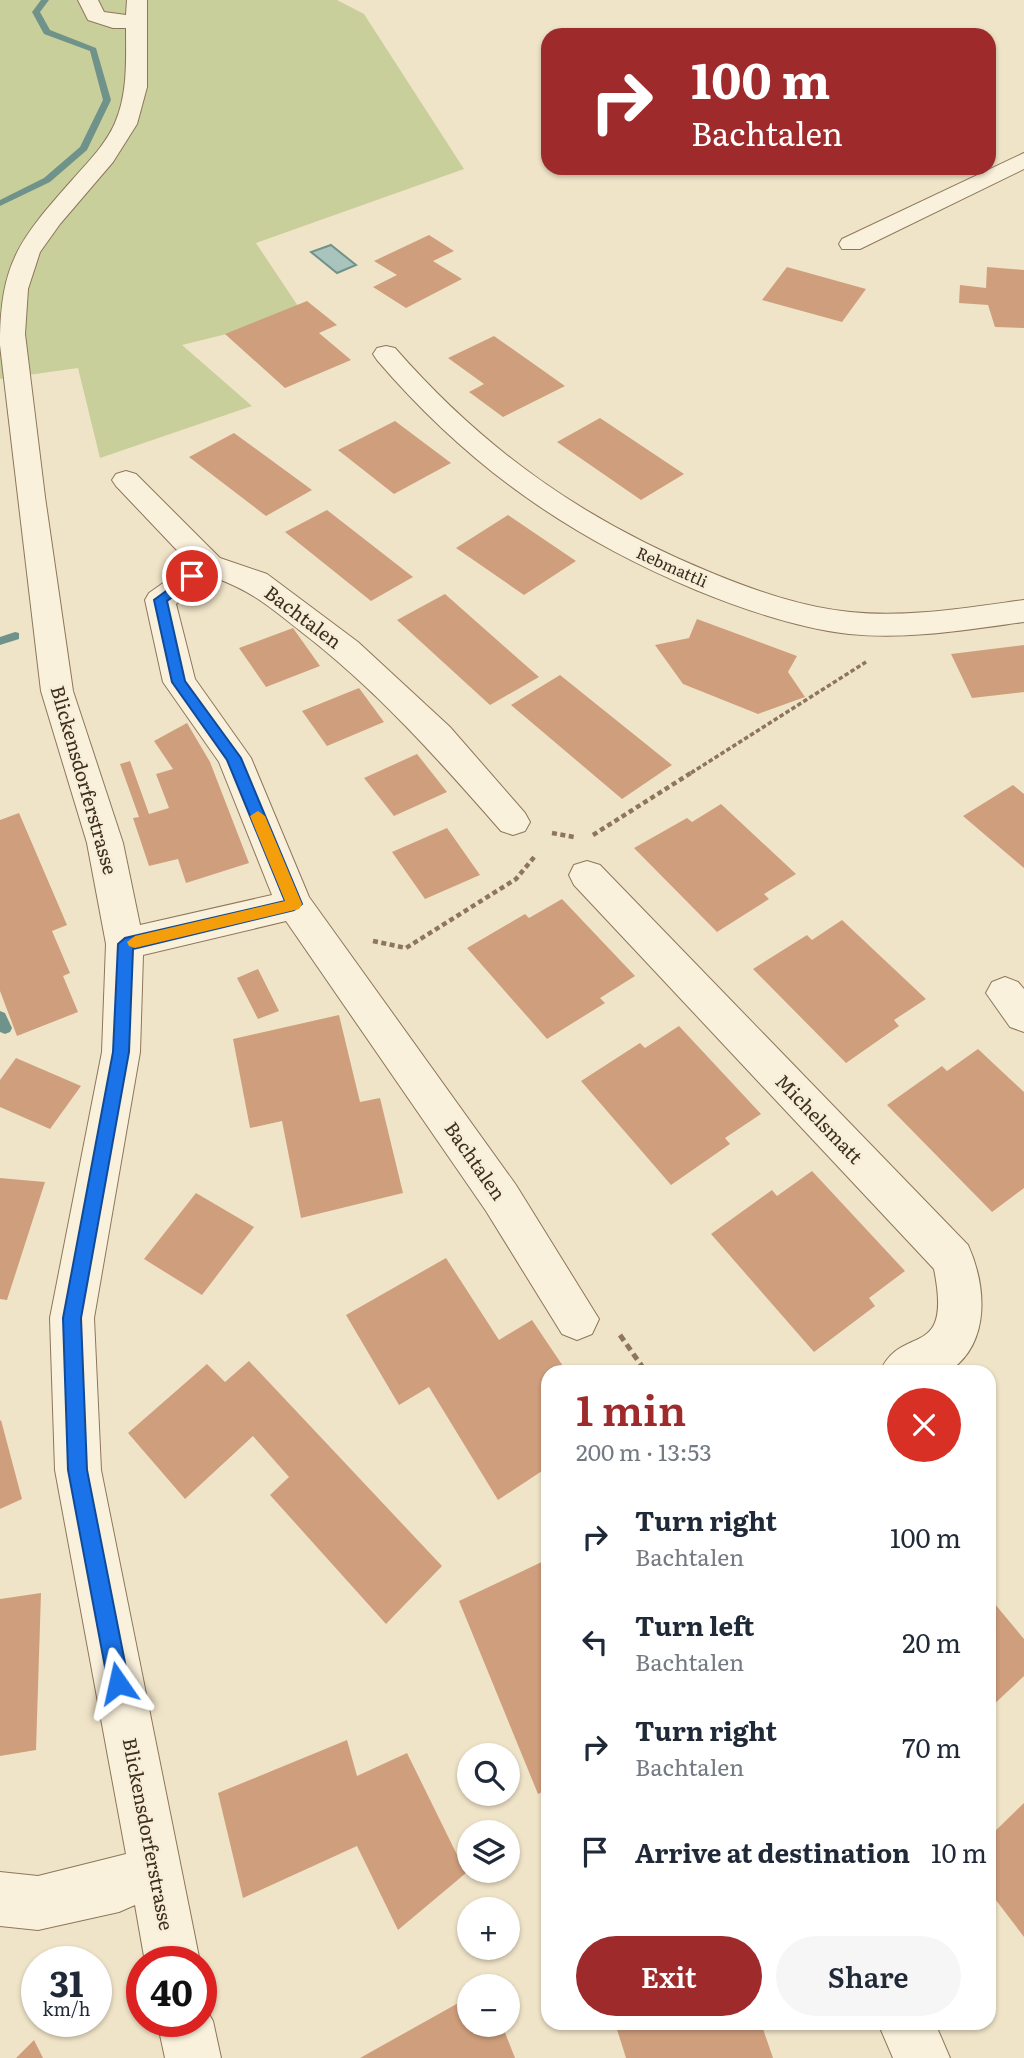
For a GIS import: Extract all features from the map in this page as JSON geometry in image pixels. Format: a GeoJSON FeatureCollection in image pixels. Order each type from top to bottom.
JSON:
{"type":"FeatureCollection","features":[{"type":"Feature","properties":{"kind":"street"},"geometry":{"type":"LineString","coordinates":[[88,0],[95,16],[113,22],[137,10]]}},
{"type":"Feature","properties":{"kind":"street","name":"Blickensdorferstrasse"},"geometry":{"type":"LineString","coordinates":[[137,10],[136,87],[126,124],[105,157],[51,219],[28,252],[15,289],[12,334],[30,497],[57,691],[105,843],[125,944],[121,1052],[75,1304],[73,1331],[78,1470],[170,1946]]}},
{"type":"Feature","properties":{"kind":"street"},"geometry":{"type":"LineString","coordinates":[[996,174],[1024,160]]}},
{"type":"Feature","properties":{"kind":"street"},"geometry":{"type":"LineString","coordinates":[[851,244],[993,175]]}},
{"type":"Feature","properties":{"kind":"street","name":"Rebmattli"},"geometry":{"type":"LineString","coordinates":[[386,354],[420,397],[480,453],[561,512],[662,565],[766,605],[863,625],[939,622],[1024,611]]}},
{"type":"Feature","properties":{"kind":"street"},"geometry":{"type":"LineString","coordinates":[[126,480],[209,565]]}},
{"type":"Feature","properties":{"kind":"street","name":"Bachtalen"},"geometry":{"type":"LineString","coordinates":[[521,831],[439,736],[347,650],[256,581],[209,565],[160,600],[179,682],[234,758],[294,904],[501,1198],[576,1319]]}},
{"type":"Feature","properties":{"kind":"street","name":"Michelsmatt"},"geometry":{"type":"LineString","coordinates":[[587,875],[953,1259],[962,1298],[959,1324],[944,1348],[914,1365]]}},
{"type":"Feature","properties":{"kind":"street"},"geometry":{"type":"LineString","coordinates":[[125,944],[294,904]]}},
{"type":"Feature","properties":{"kind":"street"},"geometry":{"type":"LineString","coordinates":[[0,1899],[38,1903],[118,1885],[154,1869]]}},
{"type":"Feature","properties":{"kind":"street"},"geometry":{"type":"LineString","coordinates":[[909,2030],[922,2058]]}},
{"type":"Feature","properties":{"kind":"street"},"geometry":{"type":"LineString","coordinates":[[188,2037],[193,2058]]}},
{"type":"Feature","properties":{"kind":"path"},"geometry":{"type":"LineString","coordinates":[[521,831],[585,839],[620,820],[869,660]]}},
{"type":"Feature","properties":{"kind":"path"},"geometry":{"type":"LineString","coordinates":[[371,940],[406,948],[516,879],[541,849],[521,831]]}},
{"type":"Feature","properties":{"kind":"green space"},"geometry":{"type":"Polygon","coordinates":[[[0,0],[337,0],[364,14],[464,169],[256,243],[304,315],[182,345],[252,406],[100,458],[78,368],[0,379],[0,0]]]}},
{"type":"Feature","properties":{"kind":"water"},"geometry":{"type":"Polygon","coordinates":[[[331,245],[356,265],[337,273],[311,252],[331,245]]]}},
{"type":"Feature","properties":{"kind":"building"},"geometry":{"type":"Polygon","coordinates":[[[429,235],[454,251],[433,261],[462,279],[406,308],[373,287],[397,275],[374,261],[429,235]]]}},
{"type":"Feature","properties":{"kind":"building"},"geometry":{"type":"Polygon","coordinates":[[[787,267],[866,289],[842,322],[762,300],[787,267]]]}},
{"type":"Feature","properties":{"kind":"building"},"geometry":{"type":"Polygon","coordinates":[[[987,267],[1024,270],[1024,328],[995,327],[988,305],[959,303],[960,285],[986,288],[987,267]]]}},
{"type":"Feature","properties":{"kind":"building"},"geometry":{"type":"Polygon","coordinates":[[[307,301],[337,325],[319,333],[351,360],[285,388],[225,334],[307,301]]]}},
{"type":"Feature","properties":{"kind":"building"},"geometry":{"type":"Polygon","coordinates":[[[494,336],[565,386],[503,417],[469,392],[484,384],[448,358],[494,336]]]}},
{"type":"Feature","properties":{"kind":"building"},"geometry":{"type":"Polygon","coordinates":[[[600,418],[684,474],[641,500],[557,442],[600,418]]]}},
{"type":"Feature","properties":{"kind":"building"},"geometry":{"type":"Polygon","coordinates":[[[395,421],[451,463],[394,494],[338,450],[395,421]]]}},
{"type":"Feature","properties":{"kind":"building"},"geometry":{"type":"Polygon","coordinates":[[[234,433],[312,490],[266,516],[189,457],[234,433]]]}},
{"type":"Feature","properties":{"kind":"building"},"geometry":{"type":"Polygon","coordinates":[[[327,510],[413,577],[371,601],[285,532],[327,510]]]}},
{"type":"Feature","properties":{"kind":"building"},"geometry":{"type":"Polygon","coordinates":[[[508,515],[576,561],[524,595],[456,548],[508,515]]]}},
{"type":"Feature","properties":{"kind":"building"},"geometry":{"type":"Polygon","coordinates":[[[445,594],[539,677],[490,705],[397,620],[445,594]]]}},
{"type":"Feature","properties":{"kind":"building"},"geometry":{"type":"Polygon","coordinates":[[[697,619],[797,656],[788,672],[805,697],[758,714],[683,684],[655,645],[689,638],[697,619]]]}},
{"type":"Feature","properties":{"kind":"building"},"geometry":{"type":"Polygon","coordinates":[[[293,628],[320,666],[266,687],[239,648],[293,628]]]}},
{"type":"Feature","properties":{"kind":"building"},"geometry":{"type":"Polygon","coordinates":[[[1024,645],[1024,692],[972,698],[951,654],[1024,645]]]}},
{"type":"Feature","properties":{"kind":"building"},"geometry":{"type":"Polygon","coordinates":[[[560,675],[672,765],[622,799],[511,705],[560,675]]]}},
{"type":"Feature","properties":{"kind":"building"},"geometry":{"type":"Polygon","coordinates":[[[359,688],[384,722],[327,746],[302,711],[359,688]]]}},
{"type":"Feature","properties":{"kind":"building"},"geometry":{"type":"Polygon","coordinates":[[[187,723],[210,762],[249,863],[186,883],[178,859],[149,866],[133,818],[139,817],[120,764],[130,761],[149,814],[169,808],[156,774],[173,769],[154,741],[187,723]]]}},
{"type":"Feature","properties":{"kind":"building"},"geometry":{"type":"Polygon","coordinates":[[[417,754],[447,792],[394,816],[364,778],[417,754]]]}},
{"type":"Feature","properties":{"kind":"building"},"geometry":{"type":"Polygon","coordinates":[[[1013,785],[1024,794],[1024,868],[963,816],[1013,785]]]}},
{"type":"Feature","properties":{"kind":"building"},"geometry":{"type":"Polygon","coordinates":[[[721,804],[796,874],[764,894],[769,899],[717,932],[634,848],[687,818],[692,822],[721,804]]]}},
{"type":"Feature","properties":{"kind":"building"},"geometry":{"type":"Polygon","coordinates":[[[19,813],[67,925],[52,931],[70,973],[63,976],[78,1012],[17,1036],[0,991],[0,820],[19,813]]]}},
{"type":"Feature","properties":{"kind":"building"},"geometry":{"type":"Polygon","coordinates":[[[447,828],[480,875],[425,899],[392,852],[447,828]]]}},
{"type":"Feature","properties":{"kind":"building"},"geometry":{"type":"Polygon","coordinates":[[[562,899],[635,976],[600,998],[605,1003],[547,1039],[467,948],[525,914],[529,918],[562,899]]]}},
{"type":"Feature","properties":{"kind":"building"},"geometry":{"type":"Polygon","coordinates":[[[842,920],[926,999],[894,1020],[899,1026],[846,1063],[753,969],[807,935],[812,940],[842,920]]]}},
{"type":"Feature","properties":{"kind":"building"},"geometry":{"type":"Polygon","coordinates":[[[258,969],[279,1011],[258,1019],[237,978],[258,969]]]}},
{"type":"Feature","properties":{"kind":"building"},"geometry":{"type":"Polygon","coordinates":[[[339,1015],[360,1102],[380,1098],[403,1193],[301,1218],[282,1121],[250,1128],[233,1039],[339,1015]]]}},
{"type":"Feature","properties":{"kind":"building"},"geometry":{"type":"Polygon","coordinates":[[[679,1026],[761,1114],[725,1138],[730,1144],[671,1185],[581,1081],[640,1043],[645,1048],[679,1026]]]}},
{"type":"Feature","properties":{"kind":"building"},"geometry":{"type":"Polygon","coordinates":[[[978,1049],[1024,1092],[1024,1188],[992,1212],[887,1105],[942,1066],[947,1071],[978,1049]]]}},
{"type":"Feature","properties":{"kind":"building"},"geometry":{"type":"Polygon","coordinates":[[[16,1058],[81,1086],[50,1129],[0,1107],[0,1080],[16,1058]]]}},
{"type":"Feature","properties":{"kind":"building"},"geometry":{"type":"Polygon","coordinates":[[[812,1171],[905,1271],[869,1298],[875,1306],[814,1352],[711,1234],[772,1190],[777,1196],[812,1171]]]}},
{"type":"Feature","properties":{"kind":"building"},"geometry":{"type":"Polygon","coordinates":[[[0,1178],[45,1182],[7,1300],[0,1299],[0,1178]]]}},
{"type":"Feature","properties":{"kind":"building"},"geometry":{"type":"Polygon","coordinates":[[[196,1193],[254,1227],[202,1295],[144,1259],[196,1193]]]}},
{"type":"Feature","properties":{"kind":"building"},"geometry":{"type":"Polygon","coordinates":[[[446,1258],[499,1340],[532,1320],[562,1365],[541,1365],[541,1472],[498,1500],[429,1387],[399,1405],[346,1315],[446,1258]]]}},
{"type":"Feature","properties":{"kind":"building"},"geometry":{"type":"Polygon","coordinates":[[[249,1361],[442,1566],[386,1624],[270,1495],[289,1477],[253,1436],[185,1499],[128,1433],[207,1364],[225,1382],[249,1361]]]}},
{"type":"Feature","properties":{"kind":"building"},"geometry":{"type":"Polygon","coordinates":[[[0,1421],[22,1499],[0,1509],[0,1421]]]}},
{"type":"Feature","properties":{"kind":"building"},"geometry":{"type":"Polygon","coordinates":[[[541,1562],[541,1792],[538,1794],[520,1750],[520,1743],[517,1743],[459,1601],[541,1562]]]}},
{"type":"Feature","properties":{"kind":"building"},"geometry":{"type":"Polygon","coordinates":[[[41,1593],[36,1750],[0,1756],[0,1599],[41,1593]]]}},
{"type":"Feature","properties":{"kind":"building"},"geometry":{"type":"Polygon","coordinates":[[[996,1605],[1024,1639],[1024,1676],[996,1702],[996,1605]]]}},
{"type":"Feature","properties":{"kind":"building"},"geometry":{"type":"Polygon","coordinates":[[[347,1740],[357,1776],[407,1753],[457,1855],[457,1881],[398,1930],[357,1846],[243,1898],[218,1793],[347,1740]]]}},
{"type":"Feature","properties":{"kind":"building"},"geometry":{"type":"Polygon","coordinates":[[[1024,1803],[1024,1937],[996,1900],[996,1830],[1024,1803]]]}},
{"type":"Feature","properties":{"kind":"building"},"geometry":{"type":"Polygon","coordinates":[[[457,2004],[457,2037],[507,2037],[515,2058],[360,2058],[457,2004]]]}},
{"type":"Feature","properties":{"kind":"building"},"geometry":{"type":"Polygon","coordinates":[[[617,2030],[763,2030],[773,2058],[626,2058],[617,2030]]]}},
{"type":"Feature","properties":{"kind":"building"},"geometry":{"type":"Polygon","coordinates":[[[34,2040],[43,2058],[16,2058],[34,2040]]]}},
{"type":"Feature","properties":{"kind":"waterway"},"geometry":{"type":"LineString","coordinates":[[0,203],[47,180],[84,148],[107,100],[93,50],[47,32],[36,12],[45,0]]}},
{"type":"Feature","properties":{"kind":"waterway"},"geometry":{"type":"LineString","coordinates":[[0,641],[15,636]]}},
{"type":"Feature","properties":{"kind":"waterway"},"geometry":{"type":"LineString","coordinates":[[0,1017],[5,1028]]}},
{"type":"Feature","properties":{"kind":"slow traffic"},"geometry":{"type":"LineString","coordinates":[[135,942],[294,904],[258,816]]}},
{"type":"Feature","properties":{"kind":"route"},"geometry":{"type":"LineString","coordinates":[[118,1683],[78,1470],[72,1318],[121,1052],[125,944],[294,904],[234,758],[179,682],[160,600],[192,576]]}}]}
